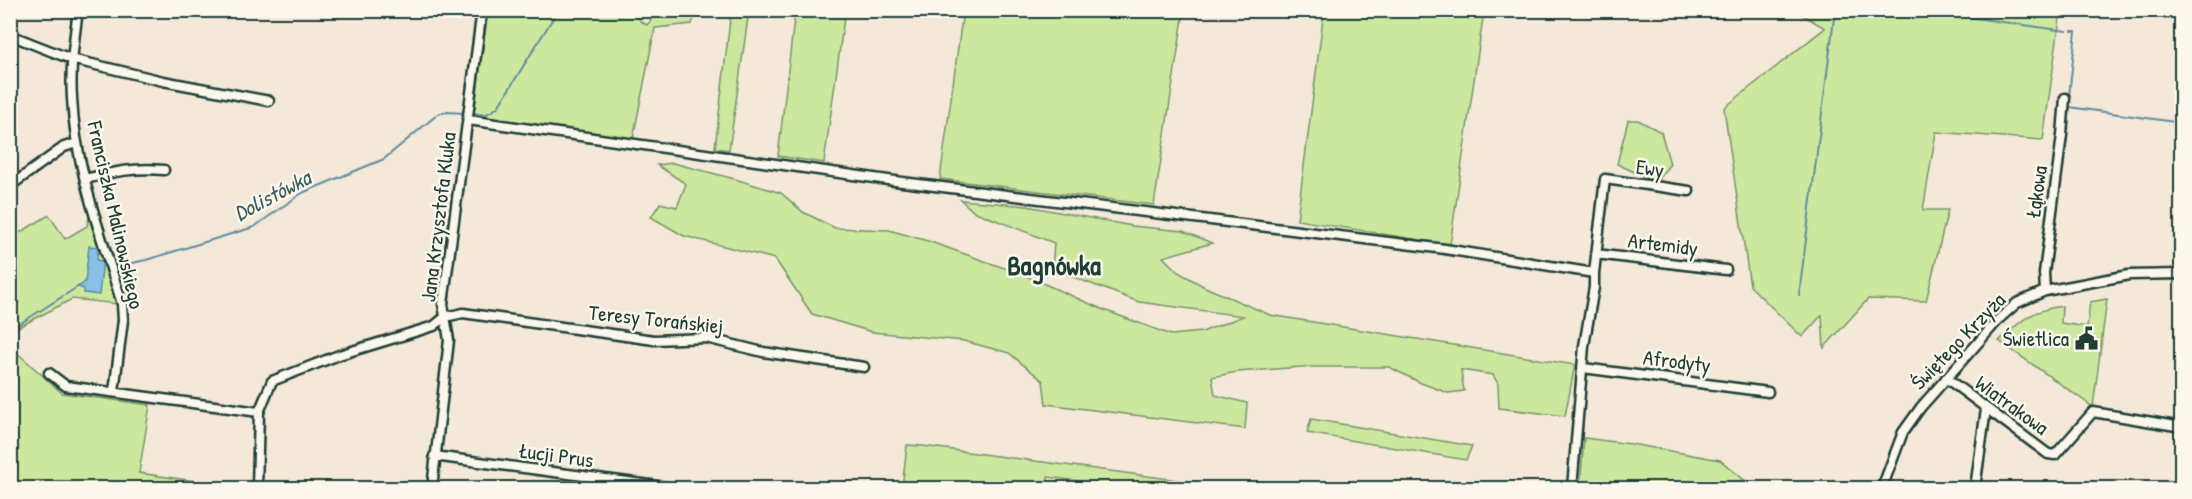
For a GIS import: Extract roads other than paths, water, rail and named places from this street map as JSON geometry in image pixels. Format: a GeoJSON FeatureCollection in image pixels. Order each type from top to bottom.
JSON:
{"type":"FeatureCollection","features":[{"type":"Feature","properties":{"kind":"street","name":"Franciszka Malinowskiego"},"geometry":{"type":"LineString","coordinates":[[78,10],[71,59],[76,143],[122,304],[123,320],[114,392]]}},
{"type":"Feature","properties":{"kind":"street","name":"Jana Krzysztofa Kluka"},"geometry":{"type":"LineString","coordinates":[[257,489],[259,412],[269,384],[276,378],[339,355],[434,326],[445,317],[443,304],[482,10]]}},
{"type":"Feature","properties":{"kind":"street"},"geometry":{"type":"LineString","coordinates":[[10,35],[71,59],[162,81],[268,101]]}},
{"type":"Feature","properties":{"kind":"street","name":"Łąkowa"},"geometry":{"type":"LineString","coordinates":[[2045,291],[2044,273],[2065,98]]}},
{"type":"Feature","properties":{"kind":"street"},"geometry":{"type":"LineString","coordinates":[[468,120],[902,182],[1436,248],[1594,273]]}},
{"type":"Feature","properties":{"kind":"street"},"geometry":{"type":"LineString","coordinates":[[10,186],[64,147],[76,143]]}},
{"type":"Feature","properties":{"kind":"street"},"geometry":{"type":"LineString","coordinates":[[85,179],[122,170],[141,168],[164,170]]}},
{"type":"Feature","properties":{"kind":"street","name":"Ewy"},"geometry":{"type":"LineString","coordinates":[[1596,254],[1605,179],[1689,191]]}},
{"type":"Feature","properties":{"kind":"street"},"geometry":{"type":"LineString","coordinates":[[1572,489],[1584,346],[1594,287],[1596,254]]}},
{"type":"Feature","properties":{"kind":"street","name":"Artemidy"},"geometry":{"type":"LineString","coordinates":[[1596,254],[1726,270]]}},
{"type":"Feature","properties":{"kind":"street","name":"Świętego Krzyża"},"geometry":{"type":"LineString","coordinates":[[1882,489],[1903,432],[1921,407],[2000,318],[2017,303],[2045,291],[2129,275],[2181,274]]}},
{"type":"Feature","properties":{"kind":"street","name":"Teresy Torańskiej"},"geometry":{"type":"LineString","coordinates":[[445,317],[463,313],[654,340],[706,338],[763,352],[864,367]]}},
{"type":"Feature","properties":{"kind":"street"},"geometry":{"type":"LineString","coordinates":[[432,489],[449,340],[445,317]]}},
{"type":"Feature","properties":{"kind":"street","name":"Afrodyty"},"geometry":{"type":"LineString","coordinates":[[1582,368],[1768,392]]}},
{"type":"Feature","properties":{"kind":"street"},"geometry":{"type":"LineString","coordinates":[[49,373],[66,386],[259,412]]}},
{"type":"Feature","properties":{"kind":"street","name":"Wiatrakowa"},"geometry":{"type":"LineString","coordinates":[[1946,378],[2048,454],[2055,455],[2093,412],[2181,426]]}},
{"type":"Feature","properties":{"kind":"street"},"geometry":{"type":"LineString","coordinates":[[1975,489],[1986,409]]}},
{"type":"Feature","properties":{"kind":"street","name":"Łucji Prus"},"geometry":{"type":"LineString","coordinates":[[434,456],[674,489]]}},
{"type":"Feature","properties":{"kind":"water"},"geometry":{"type":"Polygon","coordinates":[[[89,246],[98,247],[97,260],[103,261],[99,295],[84,293],[84,289],[78,287],[85,282],[89,246]]]}},
{"type":"Feature","properties":{"kind":"waterway","name":"Dolistówka"},"geometry":{"type":"LineString","coordinates":[[475,113],[489,113],[498,107],[555,15],[565,10]]}},
{"type":"Feature","properties":{"kind":"waterway"},"geometry":{"type":"LineString","coordinates":[[1799,295],[1835,10]]}},
{"type":"Feature","properties":{"kind":"waterway"},"geometry":{"type":"LineString","coordinates":[[1919,10],[2066,31]]}},
{"type":"Feature","properties":{"kind":"waterway"},"geometry":{"type":"LineString","coordinates":[[2069,96],[2076,31],[2072,31]]}},
{"type":"Feature","properties":{"kind":"waterway"},"geometry":{"type":"LineString","coordinates":[[2069,104],[2069,107],[2182,123]]}},
{"type":"Feature","properties":{"kind":"waterway","name":"Dolistówka"},"geometry":{"type":"LineString","coordinates":[[114,267],[146,260],[254,227],[302,193],[384,159],[438,114],[464,113]]}},
{"type":"Feature","properties":{"kind":"waterway","name":"Dolistówka"},"geometry":{"type":"LineString","coordinates":[[10,330],[79,286]]}},
{"type":"Feature","properties":{"kind":"place","name":"Świetlica"},"geometry":{"type":"Point","coordinates":[2087,338]}},
{"type":"Feature","properties":{"kind":"district","name":"Bagnówka"},"geometry":{"type":"Point","coordinates":[1054,265]}}]}
